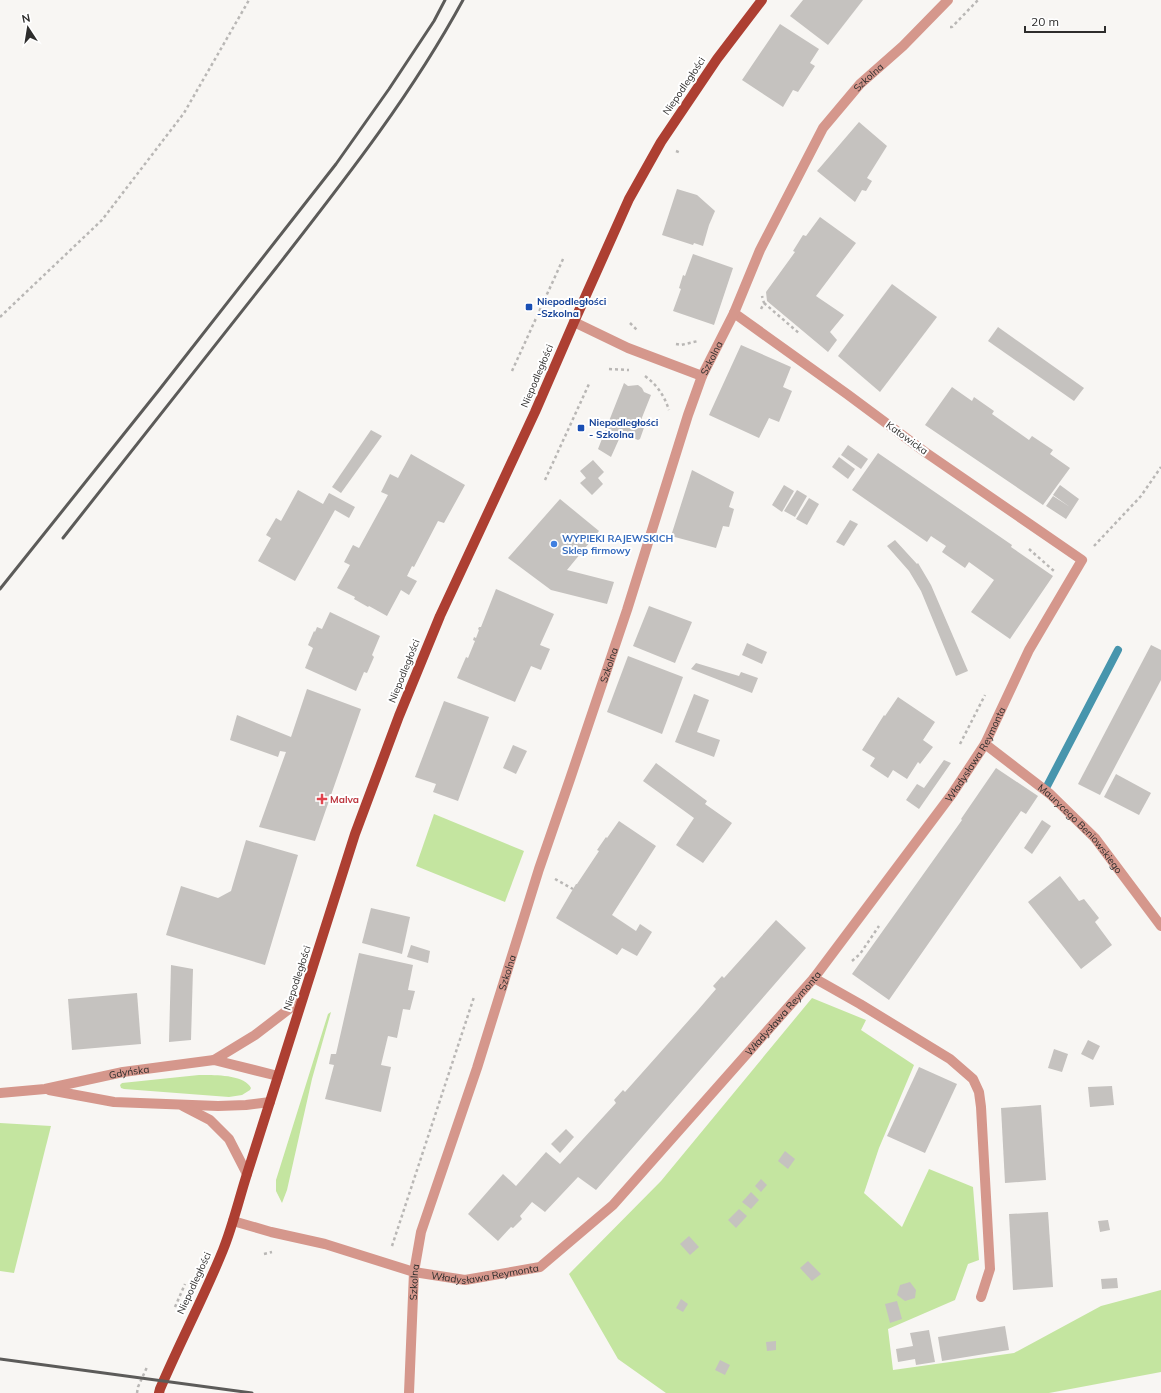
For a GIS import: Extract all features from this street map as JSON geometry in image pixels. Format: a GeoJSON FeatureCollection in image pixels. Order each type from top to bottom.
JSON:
{"type":"FeatureCollection","features":[{"type":"Feature","properties":{"kind":"main road","name":"Niepodległości"},"geometry":{"type":"LineString","coordinates":[[159,1393],[174,1355],[223,1249],[355,834],[399,716],[440,616],[535,412],[629,199],[661,142],[716,59],[762,0]]}},
{"type":"Feature","properties":{"kind":"street","name":"Szkolna"},"geometry":{"type":"LineString","coordinates":[[409,1393],[414,1272],[421,1232],[477,1068],[538,869],[627,610],[688,415],[702,376],[734,313],[760,250],[823,128],[860,84],[903,46],[948,0]]}},
{"type":"Feature","properties":{"kind":"street","name":"Katowicka"},"geometry":{"type":"LineString","coordinates":[[734,313],[925,452],[1082,560]]}},
{"type":"Feature","properties":{"kind":"street"},"geometry":{"type":"LineString","coordinates":[[574,322],[628,348],[702,376]]}},
{"type":"Feature","properties":{"kind":"street","name":"Władysława Reymonta"},"geometry":{"type":"LineString","coordinates":[[233,1220],[271,1232],[325,1244],[414,1272],[465,1280],[540,1267],[613,1205],[814,978],[952,794],[985,744],[1029,650],[1082,560]]}},
{"type":"Feature","properties":{"kind":"street","name":"Maurycego Beniowskiego"},"geometry":{"type":"LineString","coordinates":[[985,744],[1050,794],[1095,838],[1161,926]]}},
{"type":"Feature","properties":{"kind":"street"},"geometry":{"type":"LineString","coordinates":[[814,978],[950,1058],[973,1079],[979,1092],[981,1107],[990,1269],[981,1297]]}},
{"type":"Feature","properties":{"kind":"street","name":"Gdyńska"},"geometry":{"type":"LineString","coordinates":[[214,1060],[255,1035],[302,999]]}},
{"type":"Feature","properties":{"kind":"street","name":"Gdyńska"},"geometry":{"type":"LineString","coordinates":[[0,1093],[45,1089],[124,1072],[214,1060],[278,1076]]}},
{"type":"Feature","properties":{"kind":"street","name":"Gdyńska"},"geometry":{"type":"LineString","coordinates":[[45,1089],[114,1102],[181,1106],[239,1105],[270,1102]]}},
{"type":"Feature","properties":{"kind":"street","name":"Gdyńska"},"geometry":{"type":"LineString","coordinates":[[181,1106],[210,1120],[229,1139],[247,1174]]}},
{"type":"Feature","properties":{"kind":"path"},"geometry":{"type":"LineString","coordinates":[[0,317],[102,220],[184,113],[249,0]]}},
{"type":"Feature","properties":{"kind":"path"},"geometry":{"type":"LineString","coordinates":[[945,28],[952,26],[978,0]]}},
{"type":"Feature","properties":{"kind":"path"},"geometry":{"type":"LineString","coordinates":[[512,371],[564,257]]}},
{"type":"Feature","properties":{"kind":"path"},"geometry":{"type":"LineString","coordinates":[[752,326],[764,303],[760,290]]}},
{"type":"Feature","properties":{"kind":"path"},"geometry":{"type":"LineString","coordinates":[[545,480],[589,384]]}},
{"type":"Feature","properties":{"kind":"path"},"geometry":{"type":"LineString","coordinates":[[1082,560],[1140,496],[1161,467]]}},
{"type":"Feature","properties":{"kind":"path"},"geometry":{"type":"LineString","coordinates":[[1026,546],[1054,570],[1054,578]]}},
{"type":"Feature","properties":{"kind":"path"},"geometry":{"type":"LineString","coordinates":[[958,749],[986,692]]}},
{"type":"Feature","properties":{"kind":"path"},"geometry":{"type":"LineString","coordinates":[[876,931],[880,935]]}},
{"type":"Feature","properties":{"kind":"green space"},"geometry":{"type":"Polygon","coordinates":[[[434,814],[524,851],[505,902],[416,866],[434,814]]]}},
{"type":"Feature","properties":{"kind":"green space"},"geometry":{"type":"Polygon","coordinates":[[[812,998],[866,1020],[861,1030],[914,1065],[879,1148],[864,1193],[902,1227],[929,1169],[973,1187],[979,1260],[968,1264],[955,1300],[888,1329],[893,1370],[1014,1353],[1101,1306],[1161,1290],[1161,1372],[1049,1393],[666,1393],[618,1359],[569,1274],[661,1181],[812,998]]]}},
{"type":"Feature","properties":{"kind":"green space"},"geometry":{"type":"Polygon","coordinates":[[[331,1012],[312,1079],[287,1190],[282,1203],[276,1191],[276,1180],[328,1014],[331,1012]]]}},
{"type":"Feature","properties":{"kind":"green space"},"geometry":{"type":"Polygon","coordinates":[[[199,1075],[228,1076],[242,1080],[251,1088],[242,1095],[229,1097],[124,1089],[121,1088],[120,1085],[122,1083],[199,1075]]]}},
{"type":"Feature","properties":{"kind":"green space"},"geometry":{"type":"Polygon","coordinates":[[[0,1123],[51,1126],[14,1273],[0,1271],[0,1123]]]}},
{"type":"Feature","properties":{"kind":"building"},"geometry":{"type":"Polygon","coordinates":[[[803,0],[863,0],[828,45],[790,16],[803,0]]]}},
{"type":"Feature","properties":{"kind":"building"},"geometry":{"type":"Polygon","coordinates":[[[780,24],[819,49],[810,63],[815,66],[798,92],[793,90],[783,107],[742,80],[780,24]]]}},
{"type":"Feature","properties":{"kind":"building"},"geometry":{"type":"Polygon","coordinates":[[[859,122],[887,146],[867,178],[872,181],[866,191],[862,190],[855,202],[817,171],[859,122]]]}},
{"type":"Feature","properties":{"kind":"building"},"geometry":{"type":"Polygon","coordinates":[[[677,189],[697,195],[715,211],[703,246],[694,243],[693,245],[662,235],[677,189]]]}},
{"type":"Feature","properties":{"kind":"building"},"geometry":{"type":"Polygon","coordinates":[[[820,217],[856,243],[816,296],[844,315],[830,332],[837,340],[828,352],[767,301],[766,292],[795,252],[793,251],[803,235],[806,236],[820,217]]]}},
{"type":"Feature","properties":{"kind":"building"},"geometry":{"type":"Polygon","coordinates":[[[693,254],[733,268],[714,325],[673,311],[681,289],[679,288],[683,275],[685,276],[693,254]]]}},
{"type":"Feature","properties":{"kind":"building"},"geometry":{"type":"Polygon","coordinates":[[[892,284],[937,317],[880,392],[838,356],[892,284]]]}},
{"type":"Feature","properties":{"kind":"building"},"geometry":{"type":"Polygon","coordinates":[[[998,327],[1084,388],[1074,401],[988,341],[998,327]]]}},
{"type":"Feature","properties":{"kind":"building"},"geometry":{"type":"Polygon","coordinates":[[[741,345],[791,367],[783,387],[792,391],[779,422],[769,418],[759,438],[709,415],[741,345]]]}},
{"type":"Feature","properties":{"kind":"building"},"geometry":{"type":"Polygon","coordinates":[[[624,383],[628,386],[638,385],[644,392],[651,395],[641,420],[646,422],[640,439],[638,440],[624,434],[620,437],[611,457],[598,449],[624,383]]]}},
{"type":"Feature","properties":{"kind":"building"},"geometry":{"type":"Polygon","coordinates":[[[952,387],[972,401],[974,397],[994,411],[992,414],[1029,440],[1032,436],[1053,450],[1050,454],[1070,468],[1043,505],[925,425],[952,387]]]}},
{"type":"Feature","properties":{"kind":"building"},"geometry":{"type":"Polygon","coordinates":[[[371,430],[382,436],[341,493],[332,487],[371,430]]]}},
{"type":"Feature","properties":{"kind":"building"},"geometry":{"type":"Polygon","coordinates":[[[848,445],[868,459],[861,469],[841,455],[848,445]]]}},
{"type":"Feature","properties":{"kind":"building"},"geometry":{"type":"Polygon","coordinates":[[[878,453],[1012,545],[1011,547],[1053,576],[1010,639],[971,612],[994,580],[969,562],[965,568],[942,552],[946,546],[931,536],[927,542],[852,490],[878,453]]]}},
{"type":"Feature","properties":{"kind":"building"},"geometry":{"type":"Polygon","coordinates":[[[411,454],[465,485],[444,523],[438,521],[414,567],[412,566],[407,576],[417,581],[409,595],[401,590],[387,616],[369,606],[368,607],[354,599],[355,597],[337,588],[350,565],[344,562],[353,545],[359,548],[388,495],[381,492],[390,474],[398,478],[411,454]]]}},
{"type":"Feature","properties":{"kind":"building"},"geometry":{"type":"Polygon","coordinates":[[[839,457],[855,469],[848,479],[832,467],[839,457]]]}},
{"type":"Feature","properties":{"kind":"building"},"geometry":{"type":"Polygon","coordinates":[[[593,460],[604,472],[598,478],[603,484],[592,495],[580,483],[586,478],[580,471],[593,460]]]}},
{"type":"Feature","properties":{"kind":"building"},"geometry":{"type":"Polygon","coordinates":[[[692,470],[734,492],[729,507],[734,509],[729,527],[723,526],[716,548],[671,536],[692,470]]]}},
{"type":"Feature","properties":{"kind":"building"},"geometry":{"type":"Polygon","coordinates":[[[784,485],[794,491],[782,512],[772,505],[784,485]]]}},
{"type":"Feature","properties":{"kind":"building"},"geometry":{"type":"Polygon","coordinates":[[[1060,485],[1079,499],[1066,519],[1046,506],[1053,496],[1070,507],[1053,495],[1060,485]]]}},
{"type":"Feature","properties":{"kind":"building"},"geometry":{"type":"Polygon","coordinates":[[[298,490],[323,504],[329,493],[355,507],[349,518],[335,510],[295,581],[258,561],[271,538],[266,535],[276,518],[281,521],[298,490]]]}},
{"type":"Feature","properties":{"kind":"building"},"geometry":{"type":"Polygon","coordinates":[[[797,490],[807,496],[795,517],[784,511],[797,490]]]}},
{"type":"Feature","properties":{"kind":"building"},"geometry":{"type":"Polygon","coordinates":[[[809,498],[819,504],[807,525],[796,519],[809,498]]]}},
{"type":"Feature","properties":{"kind":"building","name":"WYPIEKI RAJEWSKICH Sklep firmowy"},"geometry":{"type":"Polygon","coordinates":[[[560,499],[599,531],[567,570],[614,582],[607,604],[551,590],[508,558],[560,499]]]}},
{"type":"Feature","properties":{"kind":"building"},"geometry":{"type":"Polygon","coordinates":[[[850,520],[858,524],[844,546],[836,542],[850,520]]]}},
{"type":"Feature","properties":{"kind":"building"},"geometry":{"type":"Polygon","coordinates":[[[895,540],[917,564],[918,563],[931,585],[968,671],[956,676],[921,591],[909,571],[887,546],[895,540]]]}},
{"type":"Feature","properties":{"kind":"building"},"geometry":{"type":"Polygon","coordinates":[[[496,589],[554,614],[540,645],[550,649],[541,670],[531,666],[515,702],[457,678],[466,657],[468,658],[475,641],[473,640],[474,637],[476,638],[478,629],[481,627],[496,589]]]}},
{"type":"Feature","properties":{"kind":"building"},"geometry":{"type":"Polygon","coordinates":[[[649,606],[692,622],[675,663],[633,646],[649,606]]]}},
{"type":"Feature","properties":{"kind":"building"},"geometry":{"type":"Polygon","coordinates":[[[330,612],[380,636],[372,655],[374,657],[367,673],[364,672],[356,691],[305,668],[313,648],[308,645],[314,631],[315,632],[317,627],[322,629],[330,612]]]}},
{"type":"Feature","properties":{"kind":"building"},"geometry":{"type":"Polygon","coordinates":[[[747,643],[767,652],[762,664],[742,655],[747,643]]]}},
{"type":"Feature","properties":{"kind":"building"},"geometry":{"type":"Polygon","coordinates":[[[1151,645],[1161,650],[1161,680],[1100,795],[1078,784],[1151,645]]]}},
{"type":"Feature","properties":{"kind":"building"},"geometry":{"type":"Polygon","coordinates":[[[628,656],[683,677],[662,734],[607,712],[628,656]]]}},
{"type":"Feature","properties":{"kind":"building"},"geometry":{"type":"Polygon","coordinates":[[[696,663],[739,676],[741,672],[758,678],[752,693],[691,669],[696,663]]]}},
{"type":"Feature","properties":{"kind":"building"},"geometry":{"type":"Polygon","coordinates":[[[307,689],[361,709],[315,841],[259,827],[286,752],[280,751],[278,757],[230,740],[237,715],[291,737],[307,689]]]}},
{"type":"Feature","properties":{"kind":"building"},"geometry":{"type":"Polygon","coordinates":[[[694,694],[709,700],[697,732],[720,740],[714,757],[675,742],[694,694]]]}},
{"type":"Feature","properties":{"kind":"building"},"geometry":{"type":"Polygon","coordinates":[[[898,697],[935,722],[923,740],[933,747],[920,764],[918,762],[907,779],[893,770],[888,778],[870,766],[875,758],[862,750],[884,715],[885,716],[898,697]]]}},
{"type":"Feature","properties":{"kind":"building"},"geometry":{"type":"Polygon","coordinates":[[[444,701],[489,717],[458,801],[433,792],[436,784],[415,777],[444,701]]]}},
{"type":"Feature","properties":{"kind":"building"},"geometry":{"type":"Polygon","coordinates":[[[513,745],[527,751],[516,774],[503,768],[513,745]]]}},
{"type":"Feature","properties":{"kind":"building"},"geometry":{"type":"Polygon","coordinates":[[[944,760],[951,763],[919,809],[906,800],[917,784],[924,788],[944,760]]]}},
{"type":"Feature","properties":{"kind":"building"},"geometry":{"type":"Polygon","coordinates":[[[656,763],[707,801],[705,804],[732,823],[703,863],[676,845],[694,818],[643,781],[656,763]]]}},
{"type":"Feature","properties":{"kind":"building"},"geometry":{"type":"Polygon","coordinates":[[[996,768],[1038,796],[1026,814],[1021,811],[889,1000],[852,974],[962,820],[961,819],[996,768]]]}},
{"type":"Feature","properties":{"kind":"building"},"geometry":{"type":"Polygon","coordinates":[[[1116,774],[1151,793],[1139,815],[1104,797],[1116,774]]]}},
{"type":"Feature","properties":{"kind":"building"},"geometry":{"type":"Polygon","coordinates":[[[1042,820],[1051,826],[1032,854],[1024,848],[1042,820]]]}},
{"type":"Feature","properties":{"kind":"building"},"geometry":{"type":"Polygon","coordinates":[[[619,821],[656,846],[612,915],[636,931],[640,924],[652,932],[637,956],[622,948],[617,955],[556,918],[576,884],[599,851],[597,850],[619,821]]]}},
{"type":"Feature","properties":{"kind":"building"},"geometry":{"type":"Polygon","coordinates":[[[246,840],[298,855],[265,965],[166,935],[181,886],[218,898],[231,891],[246,840]]]}},
{"type":"Feature","properties":{"kind":"building"},"geometry":{"type":"Polygon","coordinates":[[[1060,876],[1079,901],[1084,899],[1099,918],[1095,922],[1112,945],[1081,969],[1028,902],[1060,876]]]}},
{"type":"Feature","properties":{"kind":"building"},"geometry":{"type":"Polygon","coordinates":[[[371,908],[410,917],[402,954],[362,943],[371,908]]]}},
{"type":"Feature","properties":{"kind":"building"},"geometry":{"type":"Polygon","coordinates":[[[776,920],[806,948],[596,1190],[578,1177],[545,1212],[532,1202],[520,1216],[522,1219],[513,1228],[511,1227],[498,1241],[468,1214],[503,1174],[516,1186],[546,1152],[560,1164],[616,1103],[614,1100],[623,1090],[625,1092],[698,1010],[716,989],[713,986],[722,976],[724,978],[776,920]]]}},
{"type":"Feature","properties":{"kind":"building"},"geometry":{"type":"Polygon","coordinates":[[[411,945],[430,951],[428,963],[407,957],[411,945]]]}},
{"type":"Feature","properties":{"kind":"building"},"geometry":{"type":"Polygon","coordinates":[[[359,953],[413,965],[408,990],[415,991],[410,1010],[403,1009],[397,1038],[388,1036],[381,1065],[391,1067],[381,1112],[325,1099],[334,1065],[329,1064],[331,1054],[336,1054],[359,953]]]}},
{"type":"Feature","properties":{"kind":"building"},"geometry":{"type":"Polygon","coordinates":[[[171,965],[193,969],[191,1040],[169,1042],[171,965]]]}},
{"type":"Feature","properties":{"kind":"building"},"geometry":{"type":"Polygon","coordinates":[[[137,993],[141,1044],[72,1050],[68,999],[137,993]]]}},
{"type":"Feature","properties":{"kind":"building"},"geometry":{"type":"Polygon","coordinates":[[[1088,1040],[1100,1046],[1093,1060],[1081,1054],[1088,1040]]]}},
{"type":"Feature","properties":{"kind":"building"},"geometry":{"type":"Polygon","coordinates":[[[1054,1049],[1068,1054],[1062,1072],[1048,1068],[1054,1049]]]}},
{"type":"Feature","properties":{"kind":"building"},"geometry":{"type":"Polygon","coordinates":[[[919,1067],[957,1084],[925,1153],[887,1136],[919,1067]]]}},
{"type":"Feature","properties":{"kind":"building"},"geometry":{"type":"Polygon","coordinates":[[[1112,1086],[1114,1105],[1090,1107],[1088,1087],[1112,1086]]]}},
{"type":"Feature","properties":{"kind":"building"},"geometry":{"type":"Polygon","coordinates":[[[1041,1105],[1046,1180],[1005,1183],[1001,1108],[1041,1105]]]}},
{"type":"Feature","properties":{"kind":"building"},"geometry":{"type":"Polygon","coordinates":[[[566,1129],[574,1137],[560,1153],[551,1144],[566,1129]]]}},
{"type":"Feature","properties":{"kind":"building"},"geometry":{"type":"Polygon","coordinates":[[[785,1151],[795,1159],[788,1169],[778,1161],[785,1151]]]}},
{"type":"Feature","properties":{"kind":"building"},"geometry":{"type":"Polygon","coordinates":[[[761,1179],[767,1185],[761,1192],[755,1186],[761,1179]]]}},
{"type":"Feature","properties":{"kind":"building"},"geometry":{"type":"Polygon","coordinates":[[[751,1192],[759,1200],[751,1209],[742,1202],[751,1192]]]}},
{"type":"Feature","properties":{"kind":"building"},"geometry":{"type":"Polygon","coordinates":[[[739,1209],[747,1216],[736,1228],[728,1220],[739,1209]]]}},
{"type":"Feature","properties":{"kind":"building"},"geometry":{"type":"Polygon","coordinates":[[[1048,1212],[1053,1287],[1013,1290],[1009,1214],[1048,1212]]]}},
{"type":"Feature","properties":{"kind":"building"},"geometry":{"type":"Polygon","coordinates":[[[1108,1220],[1110,1230],[1100,1232],[1098,1221],[1108,1220]]]}},
{"type":"Feature","properties":{"kind":"building"},"geometry":{"type":"Polygon","coordinates":[[[689,1236],[699,1247],[690,1255],[680,1244],[689,1236]]]}},
{"type":"Feature","properties":{"kind":"building"},"geometry":{"type":"Polygon","coordinates":[[[808,1261],[821,1274],[812,1281],[800,1268],[808,1261]]]}},
{"type":"Feature","properties":{"kind":"building"},"geometry":{"type":"Polygon","coordinates":[[[1117,1278],[1118,1288],[1102,1289],[1101,1279],[1117,1278]]]}},
{"type":"Feature","properties":{"kind":"building"},"geometry":{"type":"Polygon","coordinates":[[[910,1282],[916,1290],[915,1298],[905,1301],[897,1295],[900,1285],[910,1282]]]}},
{"type":"Feature","properties":{"kind":"building"},"geometry":{"type":"Polygon","coordinates":[[[681,1299],[688,1304],[683,1312],[676,1308],[681,1299]]]}},
{"type":"Feature","properties":{"kind":"building"},"geometry":{"type":"Polygon","coordinates":[[[897,1301],[902,1319],[890,1323],[885,1304],[897,1301]]]}},
{"type":"Feature","properties":{"kind":"building"},"geometry":{"type":"Polygon","coordinates":[[[1005,1326],[1009,1350],[942,1361],[938,1337],[1005,1326]]]}},
{"type":"Feature","properties":{"kind":"building"},"geometry":{"type":"Polygon","coordinates":[[[929,1330],[935,1362],[916,1365],[915,1359],[898,1362],[896,1349],[913,1346],[910,1333],[929,1330]]]}},
{"type":"Feature","properties":{"kind":"building"},"geometry":{"type":"Polygon","coordinates":[[[776,1341],[776,1350],[767,1351],[766,1342],[776,1341]]]}},
{"type":"Feature","properties":{"kind":"building"},"geometry":{"type":"Polygon","coordinates":[[[720,1360],[730,1365],[725,1375],[715,1370],[720,1360]]]}},
{"type":"Feature","properties":{"kind":"waterway"},"geometry":{"type":"LineString","coordinates":[[1045,790],[1118,650]]}},
{"type":"Feature","properties":{"kind":"railway"},"geometry":{"type":"LineString","coordinates":[[0,589],[159,390],[336,164],[389,89],[434,21],[445,0]]}},
{"type":"Feature","properties":{"kind":"railway"},"geometry":{"type":"LineString","coordinates":[[63,538],[144,437],[351,171],[399,104],[443,36],[463,0]]}},
{"type":"Feature","properties":{"kind":"railway"},"geometry":{"type":"LineString","coordinates":[[0,1359],[252,1393]]}},
{"type":"Feature","properties":{"kind":"place","name":"Niepodległości -Szkolna"},"geometry":{"type":"Point","coordinates":[529,307]}},
{"type":"Feature","properties":{"kind":"place","name":"Niepodległości - Szkolna"},"geometry":{"type":"Point","coordinates":[581,428]}},
{"type":"Feature","properties":{"kind":"place","name":"WYPIEKI RAJEWSKICH Sklep firmowy"},"geometry":{"type":"Point","coordinates":[554,544]}},
{"type":"Feature","properties":{"kind":"place","name":"Malva"},"geometry":{"type":"Point","coordinates":[322,799]}}]}
